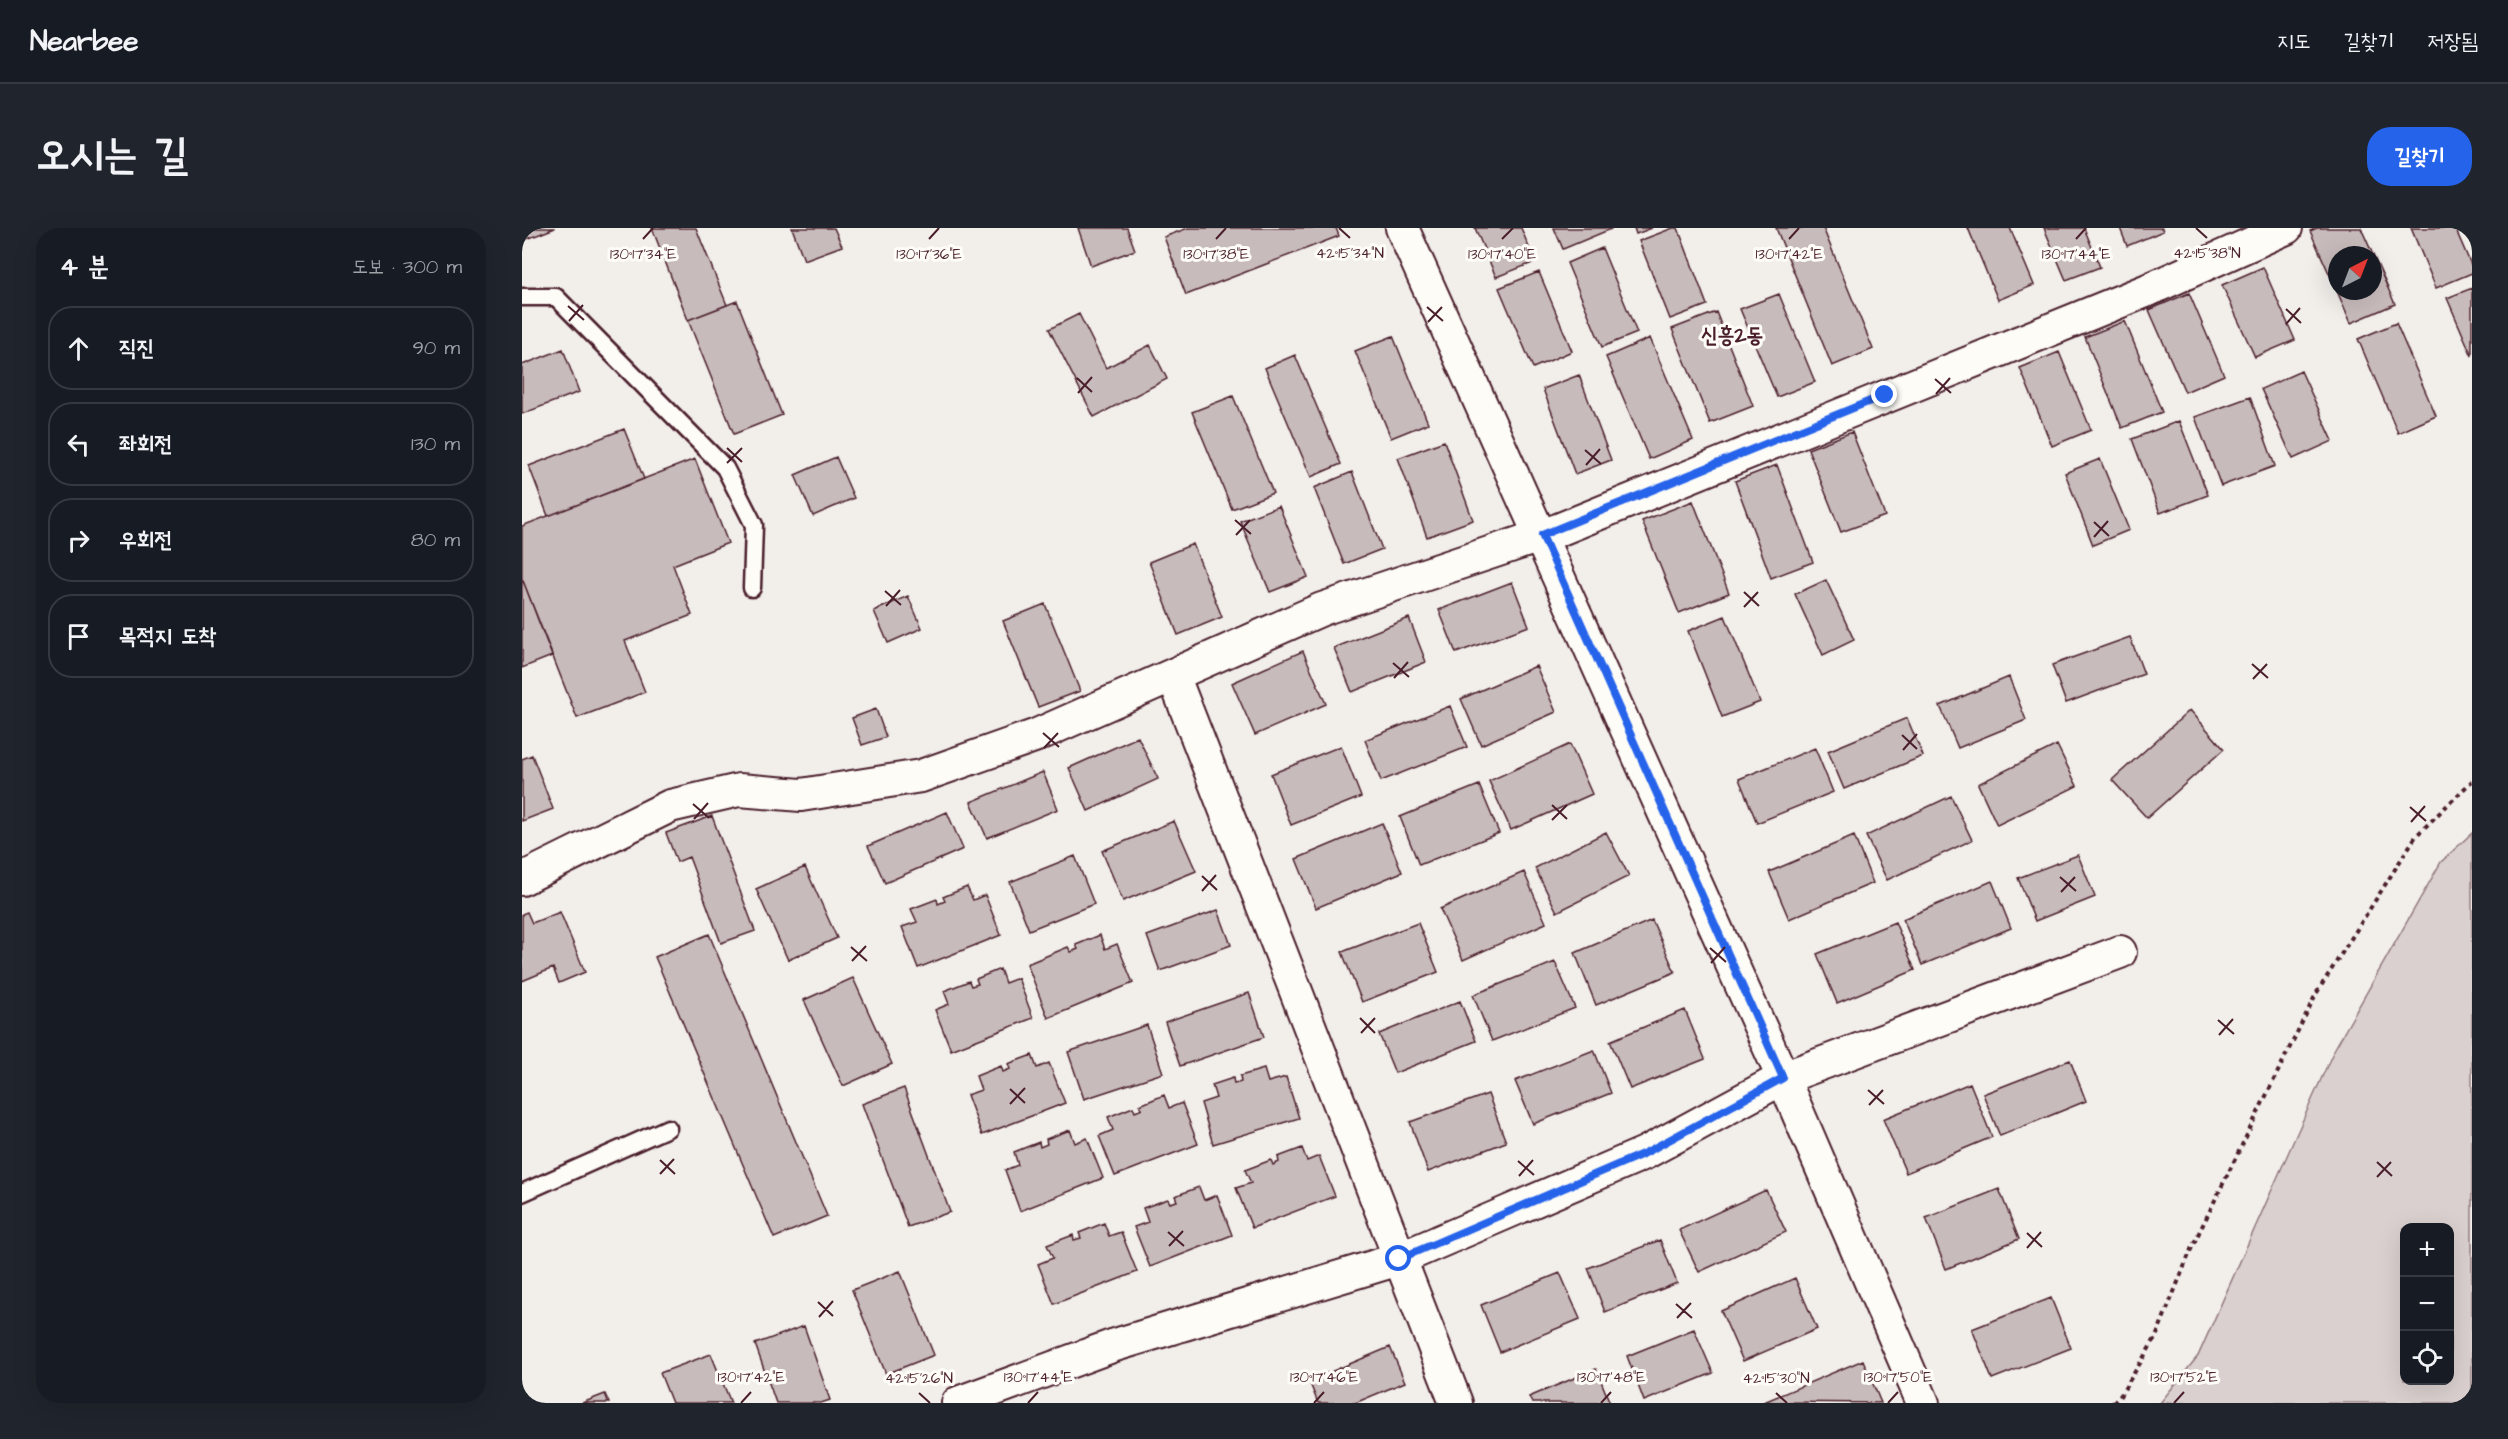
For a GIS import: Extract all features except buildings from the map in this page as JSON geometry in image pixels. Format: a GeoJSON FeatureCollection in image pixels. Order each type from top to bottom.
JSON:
{"type":"FeatureCollection","features":[{"type":"Feature","properties":{"kind":"street"},"geometry":{"type":"LineString","coordinates":[[1402,228],[1542,535],[1783,1078],[1923,1403]]}},
{"type":"Feature","properties":{"kind":"street"},"geometry":{"type":"LineString","coordinates":[[522,879],[670,806],[739,790],[801,795],[921,776],[1037,735],[1322,609],[1542,535],[2148,290],[2286,228]]}},
{"type":"Feature","properties":{"kind":"street"},"geometry":{"type":"LineString","coordinates":[[1173,675],[1456,1403]]}},
{"type":"Feature","properties":{"kind":"street"},"geometry":{"type":"LineString","coordinates":[[958,1403],[1112,1346],[1399,1259],[1645,1153],[1783,1078],[2120,952]]}},
{"type":"Feature","properties":{"kind":"lane"},"geometry":{"type":"LineString","coordinates":[[522,297],[556,297],[725,468],[754,525],[752,588]]}},
{"type":"Feature","properties":{"kind":"lane"},"geometry":{"type":"LineString","coordinates":[[522,1193],[668,1128]]}},
{"type":"Feature","properties":{"kind":"path"},"geometry":{"type":"LineString","coordinates":[[2113,1403],[2120,1396],[2157,1337],[2192,1247],[2316,994],[2416,836],[2472,781]]}},
{"type":"Feature","properties":{"kind":"shaded area"},"geometry":{"type":"Polygon","coordinates":[[[2472,833],[2472,1403],[2160,1403],[2198,1356],[2334,1050],[2441,862],[2472,833]]]}},
{"type":"Feature","properties":{"kind":"district","name":"신흥2동"},"geometry":{"type":"Point","coordinates":[1732,335]}},
{"type":"Feature","properties":{"kind":"route"},"geometry":{"type":"LineString","coordinates":[[1399,1259],[1645,1153],[1783,1078],[1542,535],[1885,395]]}}]}
